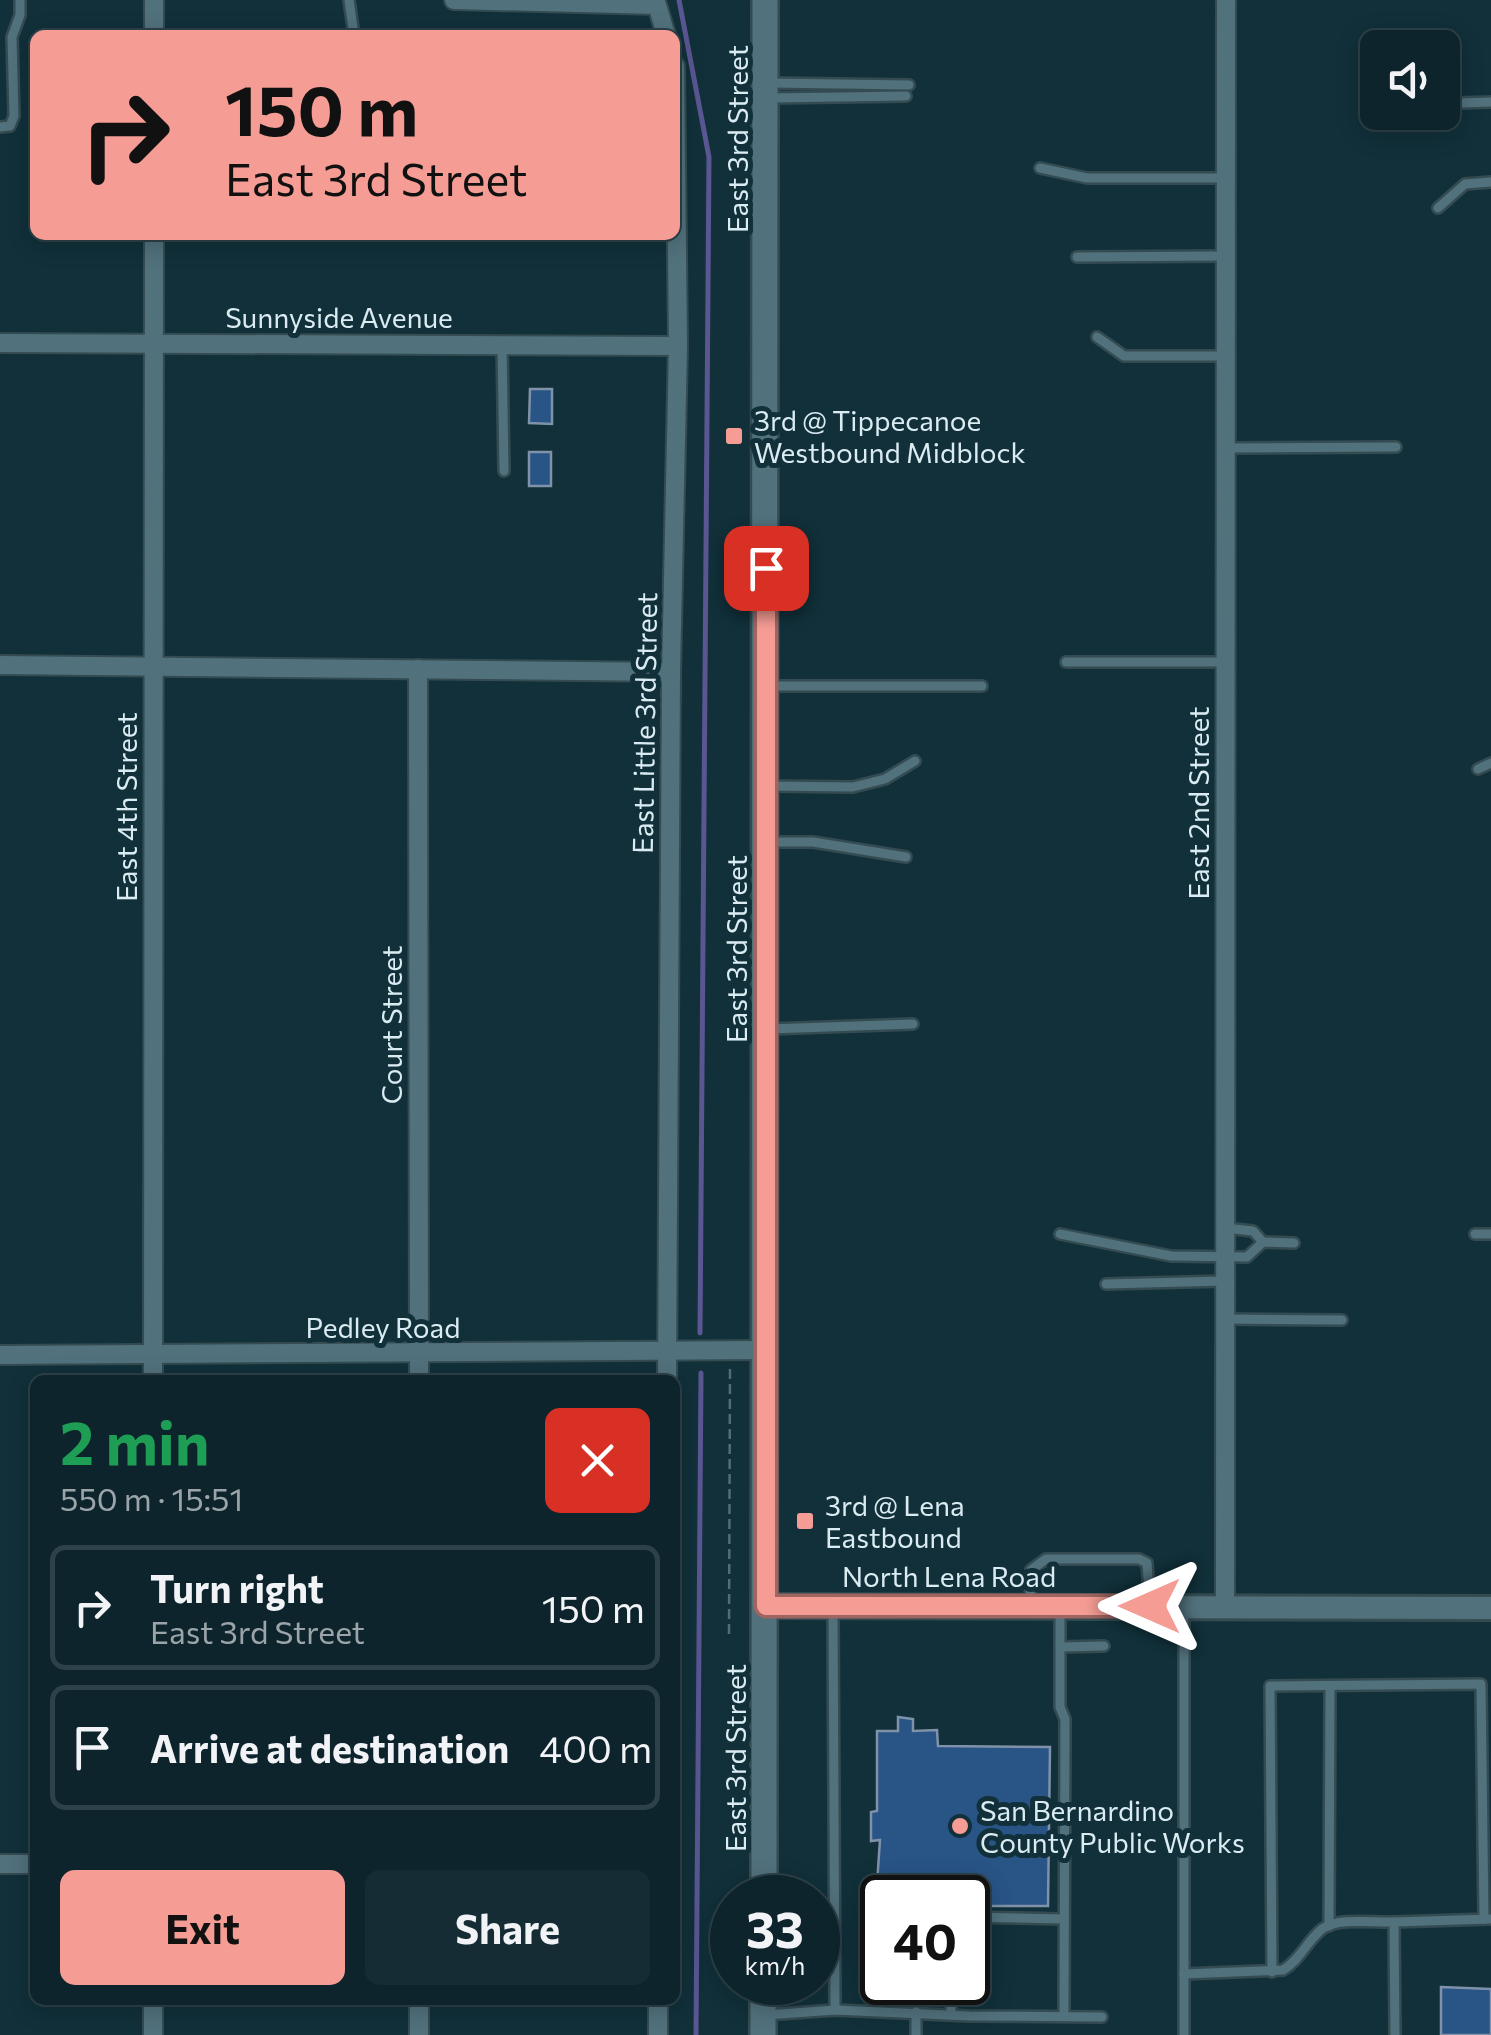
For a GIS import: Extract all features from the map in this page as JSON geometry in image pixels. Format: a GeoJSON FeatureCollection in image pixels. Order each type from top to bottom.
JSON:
{"type":"FeatureCollection","features":[{"type":"Feature","properties":{"kind":"main road","name":"East 3rd Street"},"geometry":{"type":"LineString","coordinates":[[764,1875],[768,90],[765,0]]}},
{"type":"Feature","properties":{"kind":"street"},"geometry":{"type":"LineString","coordinates":[[154,0],[154,30]]}},
{"type":"Feature","properties":{"kind":"street"},"geometry":{"type":"LineString","coordinates":[[454,0],[657,5],[664,30]]}},
{"type":"Feature","properties":{"kind":"street","name":"East 2nd Street"},"geometry":{"type":"LineString","coordinates":[[1225,1606],[1226,0]]}},
{"type":"Feature","properties":{"kind":"street","name":"East 4th Street"},"geometry":{"type":"LineString","coordinates":[[154,240],[154,1375]]}},
{"type":"Feature","properties":{"kind":"street","name":"East Little 3rd Street"},"geometry":{"type":"LineString","coordinates":[[668,1375],[677,240]]}},
{"type":"Feature","properties":{"kind":"street","name":"Sunnyside Avenue"},"geometry":{"type":"LineString","coordinates":[[0,343],[678,346]]}},
{"type":"Feature","properties":{"kind":"street"},"geometry":{"type":"LineString","coordinates":[[0,664],[671,672]]}},
{"type":"Feature","properties":{"kind":"street","name":"Court Street"},"geometry":{"type":"LineString","coordinates":[[418,669],[419,1375]]}},
{"type":"Feature","properties":{"kind":"street","name":"Pedley Road"},"geometry":{"type":"LineString","coordinates":[[0,1356],[766,1350]]}},
{"type":"Feature","properties":{"kind":"street","name":"North Lena Road"},"geometry":{"type":"LineString","coordinates":[[766,1606],[1491,1608]]}},
{"type":"Feature","properties":{"kind":"street"},"geometry":{"type":"LineString","coordinates":[[0,1864],[30,1864]]}},
{"type":"Feature","properties":{"kind":"street"},"geometry":{"type":"LineString","coordinates":[[153,2005],[153,2035]]}},
{"type":"Feature","properties":{"kind":"street"},"geometry":{"type":"LineString","coordinates":[[419,2005],[419,2035]]}},
{"type":"Feature","properties":{"kind":"street"},"geometry":{"type":"LineString","coordinates":[[658,2005],[658,2035]]}},
{"type":"Feature","properties":{"kind":"lane"},"geometry":{"type":"LineString","coordinates":[[0,127],[10,126],[14,116],[12,37],[20,15],[20,0]]}},
{"type":"Feature","properties":{"kind":"lane"},"geometry":{"type":"LineString","coordinates":[[349,0],[353,30]]}},
{"type":"Feature","properties":{"kind":"lane"},"geometry":{"type":"LineString","coordinates":[[768,90],[907,90]]}},
{"type":"Feature","properties":{"kind":"lane"},"geometry":{"type":"LineString","coordinates":[[1460,103],[1491,102]]}},
{"type":"Feature","properties":{"kind":"lane"},"geometry":{"type":"LineString","coordinates":[[1040,168],[1087,178],[1226,178]]}},
{"type":"Feature","properties":{"kind":"lane"},"geometry":{"type":"LineString","coordinates":[[1438,208],[1465,184],[1491,182]]}},
{"type":"Feature","properties":{"kind":"lane"},"geometry":{"type":"LineString","coordinates":[[1077,257],[1226,256]]}},
{"type":"Feature","properties":{"kind":"lane"},"geometry":{"type":"LineString","coordinates":[[1097,336],[1124,356],[1226,356]]}},
{"type":"Feature","properties":{"kind":"lane"},"geometry":{"type":"LineString","coordinates":[[502,345],[504,471]]}},
{"type":"Feature","properties":{"kind":"lane"},"geometry":{"type":"LineString","coordinates":[[1225,448],[1396,447]]}},
{"type":"Feature","properties":{"kind":"lane"},"geometry":{"type":"LineString","coordinates":[[1066,662],[1226,662]]}},
{"type":"Feature","properties":{"kind":"lane"},"geometry":{"type":"LineString","coordinates":[[766,686],[982,686]]}},
{"type":"Feature","properties":{"kind":"lane"},"geometry":{"type":"LineString","coordinates":[[767,786],[852,787],[885,779],[915,760]]}},
{"type":"Feature","properties":{"kind":"lane"},"geometry":{"type":"LineString","coordinates":[[1478,769],[1491,763]]}},
{"type":"Feature","properties":{"kind":"lane"},"geometry":{"type":"LineString","coordinates":[[766,842],[814,842],[906,857]]}},
{"type":"Feature","properties":{"kind":"lane"},"geometry":{"type":"LineString","coordinates":[[766,1029],[913,1024]]}},
{"type":"Feature","properties":{"kind":"lane"},"geometry":{"type":"LineString","coordinates":[[1225,1228],[1252,1231],[1262,1242]]}},
{"type":"Feature","properties":{"kind":"lane"},"geometry":{"type":"LineString","coordinates":[[1060,1234],[1172,1256],[1246,1257],[1262,1242],[1294,1243]]}},
{"type":"Feature","properties":{"kind":"lane"},"geometry":{"type":"LineString","coordinates":[[1475,1234],[1491,1234]]}},
{"type":"Feature","properties":{"kind":"lane"},"geometry":{"type":"LineString","coordinates":[[1106,1284],[1225,1282]]}},
{"type":"Feature","properties":{"kind":"lane"},"geometry":{"type":"LineString","coordinates":[[1225,1319],[1342,1320]]}},
{"type":"Feature","properties":{"kind":"lane"},"geometry":{"type":"LineString","coordinates":[[1030,1606],[1031,1570],[1046,1559],[1139,1559],[1146,1563],[1150,1606]]}},
{"type":"Feature","properties":{"kind":"lane"},"geometry":{"type":"LineString","coordinates":[[834,1606],[834,2010]]}},
{"type":"Feature","properties":{"kind":"lane"},"geometry":{"type":"LineString","coordinates":[[1060,1606],[1060,1707],[1065,1720],[1064,2016]]}},
{"type":"Feature","properties":{"kind":"lane"},"geometry":{"type":"LineString","coordinates":[[1184,1606],[1184,2035]]}},
{"type":"Feature","properties":{"kind":"lane"},"geometry":{"type":"LineString","coordinates":[[1060,1646],[1104,1646]]}},
{"type":"Feature","properties":{"kind":"lane"},"geometry":{"type":"LineString","coordinates":[[1184,1974],[1272,1972],[1294,1964],[1328,1926],[1487,1918],[1481,1684],[1270,1686],[1272,1972]]}},
{"type":"Feature","properties":{"kind":"lane"},"geometry":{"type":"LineString","coordinates":[[1328,1926],[1330,1686]]}},
{"type":"Feature","properties":{"kind":"lane"},"geometry":{"type":"LineString","coordinates":[[990,1918],[1063,1919]]}},
{"type":"Feature","properties":{"kind":"lane"},"geometry":{"type":"LineString","coordinates":[[1394,1922],[1395,2035]]}},
{"type":"Feature","properties":{"kind":"lane"},"geometry":{"type":"LineString","coordinates":[[951,2005],[951,2015]]}},
{"type":"Feature","properties":{"kind":"lane"},"geometry":{"type":"LineString","coordinates":[[763,2025],[834,2010],[1102,2017]]}},
{"type":"Feature","properties":{"kind":"lane"},"geometry":{"type":"LineString","coordinates":[[916,2012],[916,2035]]}},
{"type":"Feature","properties":{"kind":"path"},"geometry":{"type":"LineString","coordinates":[[730,1351],[730,1634]]}},
{"type":"Feature","properties":{"kind":"building"},"geometry":{"type":"Polygon","coordinates":[[[530,389],[552,389],[552,424],[529,423],[530,389]]]}},
{"type":"Feature","properties":{"kind":"building"},"geometry":{"type":"Polygon","coordinates":[[[529,452],[551,452],[551,486],[529,486],[529,452]]]}},
{"type":"Feature","properties":{"kind":"building","name":"San Bernardino County Public Works"},"geometry":{"type":"Polygon","coordinates":[[[898,1717],[913,1719],[913,1731],[937,1730],[938,1746],[1050,1747],[1048,1906],[990,1906],[990,1875],[878,1875],[880,1840],[871,1841],[871,1812],[877,1811],[877,1731],[898,1731],[898,1717]]]}},
{"type":"Feature","properties":{"kind":"building"},"geometry":{"type":"Polygon","coordinates":[[[1441,1987],[1491,1989],[1491,2035],[1441,2035],[1441,1987]]]}},
{"type":"Feature","properties":{"kind":"waterway"},"geometry":{"type":"LineString","coordinates":[[679,0],[709,157],[700,1333]]}},
{"type":"Feature","properties":{"kind":"waterway"},"geometry":{"type":"LineString","coordinates":[[696,2035],[701,1373]]}},
{"type":"Feature","properties":{"kind":"place","name":"3rd @ Tippecanoe Westbound Midblock"},"geometry":{"type":"Point","coordinates":[734,436]}},
{"type":"Feature","properties":{"kind":"place","name":"3rd @ Lena Eastbound"},"geometry":{"type":"Point","coordinates":[805,1521]}},
{"type":"Feature","properties":{"kind":"place","name":"San Bernardino County Public Works"},"geometry":{"type":"Point","coordinates":[960,1826]}},
{"type":"Feature","properties":{"kind":"route"},"geometry":{"type":"LineString","coordinates":[[766,568],[766,1606],[1150,1606]]}}]}
